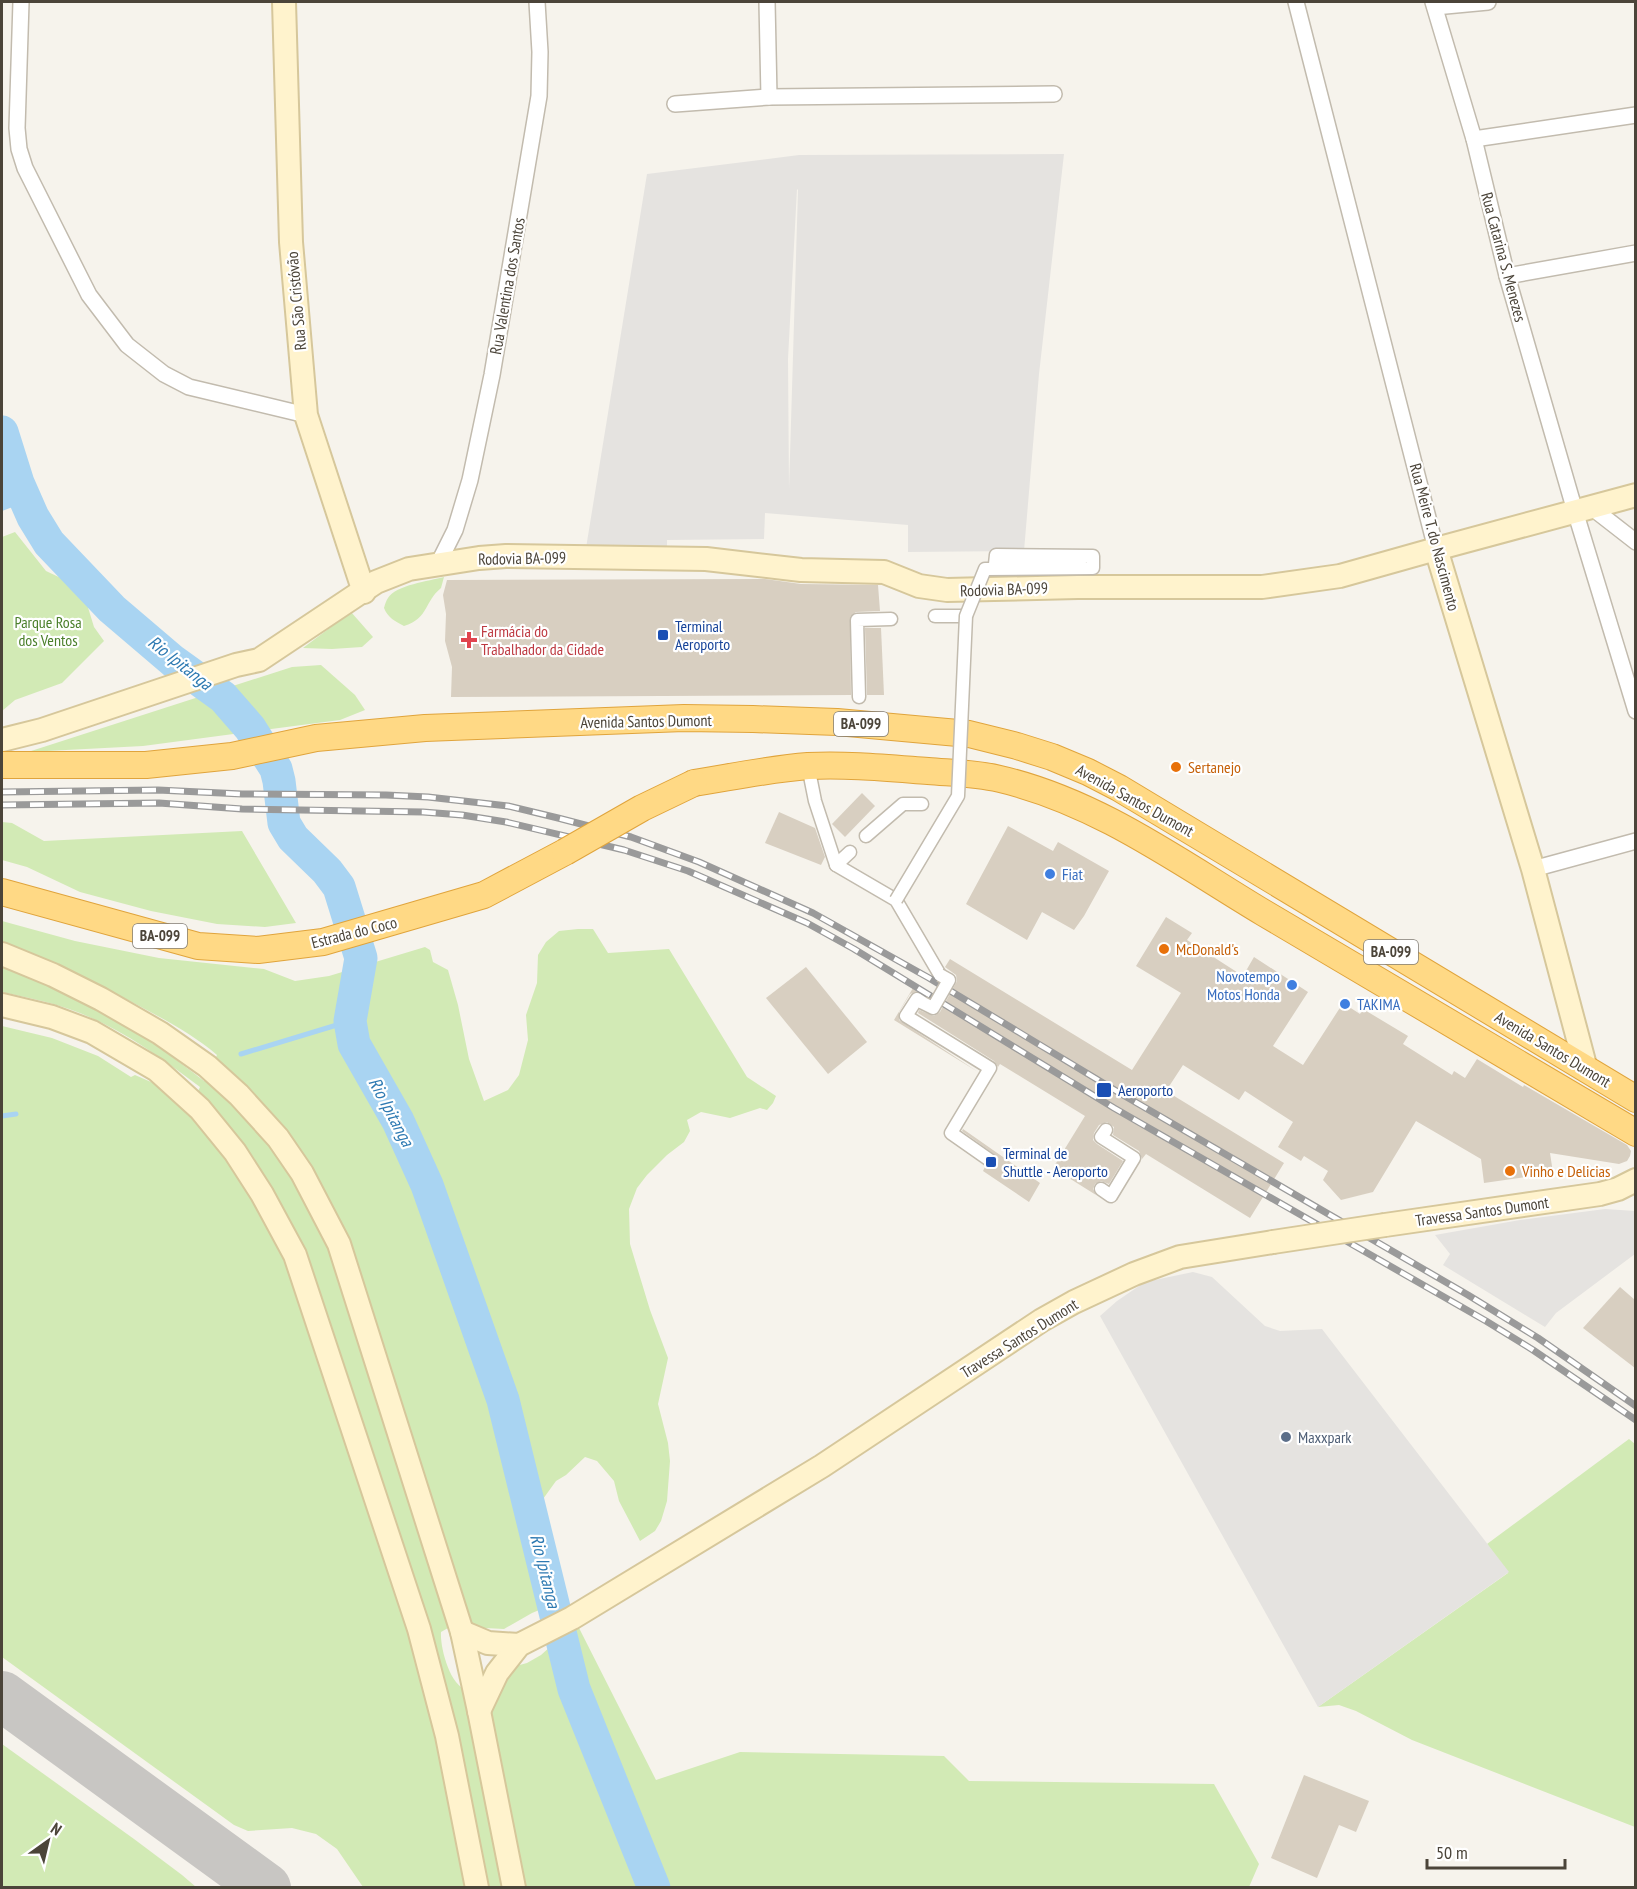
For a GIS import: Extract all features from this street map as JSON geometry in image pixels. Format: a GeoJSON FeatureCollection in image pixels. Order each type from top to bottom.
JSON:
{"type":"FeatureCollection","features":[{"type":"Feature","properties":{"kind":"highway","name":"Avenida Santos Dumont"},"geometry":{"type":"LineString","coordinates":[[2,765],[146,765],[232,756],[316,738],[424,729],[684,718],[837,722],[969,734],[1052,757],[1119,788],[1635,1099]]}},
{"type":"Feature","properties":{"kind":"highway","name":"Avenida Santos Dumont"},"geometry":{"type":"LineString","coordinates":[[425,913],[484,895],[642,808],[694,783],[808,766],[854,766],[977,775],[1001,779],[1046,793],[1104,817],[1171,854],[1262,911],[1635,1133]]}},
{"type":"Feature","properties":{"kind":"highway","name":"Estrada do Coco"},"geometry":{"type":"LineString","coordinates":[[2,892],[198,946],[258,950],[323,942],[425,913]]}},
{"type":"Feature","properties":{"kind":"main road","name":"Rua São Cristóvão"},"geometry":{"type":"LineString","coordinates":[[284,2],[291,242],[306,415],[363,591]]}},
{"type":"Feature","properties":{"kind":"main road","name":"Rodovia BA-099"},"geometry":{"type":"LineString","coordinates":[[2,740],[42,730],[236,665],[259,660],[376,582],[409,569],[438,564],[506,556],[706,560],[801,570],[884,572],[919,586],[947,590],[1262,586],[1340,576],[1635,495]]}},
{"type":"Feature","properties":{"kind":"main road","name":"Rua Meire T. do Nascimento"},"geometry":{"type":"LineString","coordinates":[[1436,549],[1533,869],[1586,1069]]}},
{"type":"Feature","properties":{"kind":"main road"},"geometry":{"type":"LineString","coordinates":[[2,954],[53,975],[101,999],[160,1033],[207,1066],[239,1095],[278,1138],[302,1173],[339,1244],[462,1632],[514,1887]]}},
{"type":"Feature","properties":{"kind":"main road"},"geometry":{"type":"LineString","coordinates":[[2,1005],[52,1017],[92,1032],[157,1070],[200,1109],[235,1152],[290,1244],[419,1629],[447,1736],[477,1887]]}},
{"type":"Feature","properties":{"kind":"main road","name":"Travessa Santos Dumont"},"geometry":{"type":"LineString","coordinates":[[479,1711],[497,1673],[524,1643],[572,1618],[822,1466],[1042,1320],[1134,1274],[1180,1257],[1582,1197],[1618,1189],[1635,1180]]}},
{"type":"Feature","properties":{"kind":"main road","name":"Travessa Santos Dumont"},"geometry":{"type":"LineString","coordinates":[[1582,1197],[1635,1199]]}},
{"type":"Feature","properties":{"kind":"main road"},"geometry":{"type":"LineString","coordinates":[[462,1632],[488,1643],[524,1643]]}},
{"type":"Feature","properties":{"kind":"street"},"geometry":{"type":"LineString","coordinates":[[21,2],[17,128],[20,149],[25,168],[89,295],[127,345],[164,374],[189,387],[306,415]]}},
{"type":"Feature","properties":{"kind":"street","name":"Rua Valentina dos Santos"},"geometry":{"type":"LineString","coordinates":[[438,564],[455,530],[470,480],[492,375],[539,96],[540,52],[537,2]]}},
{"type":"Feature","properties":{"kind":"street"},"geometry":{"type":"LineString","coordinates":[[767,2],[769,97]]}},
{"type":"Feature","properties":{"kind":"street","name":"Rua Meire T. do Nascimento"},"geometry":{"type":"LineString","coordinates":[[1296,2],[1436,549]]}},
{"type":"Feature","properties":{"kind":"street"},"geometry":{"type":"LineString","coordinates":[[1434,4],[1488,2]]}},
{"type":"Feature","properties":{"kind":"street","name":"Rua Catarina S. Menezes"},"geometry":{"type":"LineString","coordinates":[[1434,4],[1474,139],[1507,276],[1583,509],[1631,683],[1635,711]]}},
{"type":"Feature","properties":{"kind":"street"},"geometry":{"type":"LineString","coordinates":[[675,104],[769,97],[1054,94]]}},
{"type":"Feature","properties":{"kind":"street"},"geometry":{"type":"LineString","coordinates":[[1474,139],[1635,115]]}},
{"type":"Feature","properties":{"kind":"street"},"geometry":{"type":"LineString","coordinates":[[1507,276],[1635,253]]}},
{"type":"Feature","properties":{"kind":"street"},"geometry":{"type":"LineString","coordinates":[[1583,509],[1635,542]]}},
{"type":"Feature","properties":{"kind":"street"},"geometry":{"type":"LineString","coordinates":[[896,900],[958,796],[966,615],[984,569],[1093,568],[1093,556],[996,555],[996,564],[1080,563]]}},
{"type":"Feature","properties":{"kind":"street"},"geometry":{"type":"LineString","coordinates":[[935,616],[966,615]]}},
{"type":"Feature","properties":{"kind":"street"},"geometry":{"type":"LineString","coordinates":[[860,697],[857,620],[891,619]]}},
{"type":"Feature","properties":{"kind":"street"},"geometry":{"type":"LineString","coordinates":[[808,766],[815,801],[836,865],[896,900],[940,975],[949,980],[933,1008],[916,999],[906,1016],[990,1068],[951,1133],[991,1161]]}},
{"type":"Feature","properties":{"kind":"street"},"geometry":{"type":"LineString","coordinates":[[866,836],[903,804],[922,804]]}},
{"type":"Feature","properties":{"kind":"street"},"geometry":{"type":"LineString","coordinates":[[1533,869],[1635,841]]}},
{"type":"Feature","properties":{"kind":"street"},"geometry":{"type":"LineString","coordinates":[[836,865],[850,852]]}},
{"type":"Feature","properties":{"kind":"street"},"geometry":{"type":"LineString","coordinates":[[1101,1189],[1111,1196],[1134,1158],[1101,1137],[1106,1130]]}},
{"type":"Feature","properties":{"kind":"green space","name":"Parque Rosa dos Ventos"},"geometry":{"type":"Polygon","coordinates":[[[15,532],[46,571],[82,588],[94,627],[104,641],[62,683],[15,700],[2,711],[2,537],[15,532]]]}},
{"type":"Feature","properties":{"kind":"green space"},"geometry":{"type":"Polygon","coordinates":[[[444,577],[441,588],[418,619],[412,623],[404,626],[392,619],[384,608],[387,599],[398,590],[444,577]]]}},
{"type":"Feature","properties":{"kind":"green space"},"geometry":{"type":"Polygon","coordinates":[[[351,612],[373,637],[362,647],[303,648],[351,612]]]}},
{"type":"Feature","properties":{"kind":"green space"},"geometry":{"type":"Polygon","coordinates":[[[321,665],[355,695],[365,710],[340,720],[143,746],[28,752],[292,667],[321,665]]]}},
{"type":"Feature","properties":{"kind":"green space"},"geometry":{"type":"Polygon","coordinates":[[[2,822],[12,823],[44,841],[242,831],[296,923],[265,927],[217,924],[151,911],[80,892],[27,867],[2,860],[2,822]]]}},
{"type":"Feature","properties":{"kind":"green space"},"geometry":{"type":"Polygon","coordinates":[[[2,921],[75,941],[159,958],[264,969],[295,981],[329,976],[425,947],[430,950],[433,962],[448,970],[469,1059],[484,1101],[508,1090],[519,1075],[528,1040],[526,1015],[537,983],[538,955],[546,942],[559,931],[593,929],[608,953],[669,949],[747,1077],[776,1096],[767,1110],[760,1108],[730,1118],[701,1112],[687,1120],[690,1131],[684,1142],[647,1175],[637,1188],[629,1209],[630,1244],[650,1310],[668,1358],[658,1404],[670,1461],[667,1501],[661,1521],[655,1531],[640,1541],[619,1501],[614,1481],[597,1461],[585,1457],[556,1481],[543,1499],[544,1523],[555,1563],[567,1593],[561,1601],[532,1613],[504,1629],[466,1627],[448,1628],[441,1632],[444,1656],[451,1674],[461,1687],[467,1690],[541,1655],[551,1646],[553,1639],[578,1626],[656,1780],[740,1752],[944,1756],[969,1781],[1214,1784],[1259,1864],[1249,1887],[363,1887],[337,1849],[316,1834],[292,1828],[248,1831],[234,1825],[2,1657],[2,1026],[52,1038],[98,1056],[131,1077],[135,1075],[167,1089],[191,1107],[200,1087],[153,1053],[104,1024],[61,1006],[2,992],[2,965],[57,988],[102,1011],[154,1044],[204,1081],[217,1055],[182,1030],[126,999],[2,942],[2,921]]]}},
{"type":"Feature","properties":{"kind":"green space"},"geometry":{"type":"Polygon","coordinates":[[[1629,1439],[1635,1444],[1635,1827],[1412,1740],[1356,1711],[1339,1705],[1318,1707],[1508,1573],[1487,1544],[1629,1439]]]}},
{"type":"Feature","properties":{"kind":"green space"},"geometry":{"type":"Polygon","coordinates":[[[2,1744],[134,1839],[196,1887],[2,1887],[2,1744]]]}},
{"type":"Feature","properties":{"kind":"shaded area"},"geometry":{"type":"Polygon","coordinates":[[[1064,154],[1039,374],[1024,551],[908,552],[908,525],[765,513],[764,539],[667,540],[667,551],[586,548],[647,174],[799,155],[1064,154]],[[798,190],[788,359],[789,489],[798,190]]]}},
{"type":"Feature","properties":{"kind":"shaded area"},"geometry":{"type":"Polygon","coordinates":[[[1605,1209],[1635,1211],[1635,1254],[1556,1313],[1545,1327],[1443,1265],[1450,1254],[1435,1235],[1520,1220],[1605,1209]]]}},
{"type":"Feature","properties":{"kind":"shaded area","name":"Maxxpark"},"geometry":{"type":"Polygon","coordinates":[[[1193,1272],[1212,1277],[1265,1326],[1280,1331],[1322,1329],[1509,1572],[1318,1707],[1100,1316],[1145,1282],[1193,1272]]]}},
{"type":"Feature","properties":{"kind":"water"},"geometry":{"type":"Polygon","coordinates":[[[2,479],[18,505],[2,511],[2,479]]]}},
{"type":"Feature","properties":{"kind":"building","name":"Terminal Aeroporto"},"geometry":{"type":"Polygon","coordinates":[[[765,579],[801,584],[878,585],[880,611],[856,612],[850,617],[851,695],[451,697],[452,667],[445,641],[446,614],[443,595],[447,580],[765,579]]]}},
{"type":"Feature","properties":{"kind":"building"},"geometry":{"type":"Polygon","coordinates":[[[865,628],[881,628],[884,695],[867,695],[865,628]]]}},
{"type":"Feature","properties":{"kind":"building"},"geometry":{"type":"Polygon","coordinates":[[[862,793],[875,806],[845,837],[832,824],[862,793]]]}},
{"type":"Feature","properties":{"kind":"building"},"geometry":{"type":"Polygon","coordinates":[[[779,812],[815,828],[825,857],[821,865],[765,843],[779,812]]]}},
{"type":"Feature","properties":{"kind":"building"},"geometry":{"type":"Polygon","coordinates":[[[1008,826],[1053,851],[1058,842],[1109,871],[1074,930],[1042,912],[1027,940],[966,904],[1008,826]]]}},
{"type":"Feature","properties":{"kind":"building"},"geometry":{"type":"Polygon","coordinates":[[[1166,917],[1192,933],[1187,940],[1243,976],[1254,957],[1308,992],[1273,1046],[1303,1065],[1343,1003],[1360,1014],[1363,1009],[1408,1036],[1403,1044],[1452,1075],[1454,1071],[1465,1078],[1477,1059],[1627,1145],[1631,1151],[1630,1156],[1627,1161],[1619,1164],[1550,1153],[1553,1173],[1484,1183],[1481,1159],[1416,1121],[1373,1192],[1341,1200],[1323,1180],[1328,1171],[1304,1156],[1301,1161],[1278,1147],[1293,1122],[1245,1091],[1239,1100],[1183,1065],[1166,1091],[1284,1163],[1250,1218],[1146,1154],[1142,1159],[1139,1151],[1113,1135],[1114,1127],[1107,1122],[1099,1125],[1093,1140],[1123,1161],[1109,1184],[1101,1181],[1095,1184],[1093,1189],[1096,1195],[1053,1168],[1085,1116],[1000,1064],[998,1067],[994,1061],[918,1013],[919,1010],[934,1016],[940,1012],[957,981],[956,975],[945,967],[950,959],[1132,1070],[1181,993],[1136,966],[1166,917]]]}},
{"type":"Feature","properties":{"kind":"building"},"geometry":{"type":"Polygon","coordinates":[[[806,967],[867,1042],[828,1074],[766,998],[806,967]]]}},
{"type":"Feature","properties":{"kind":"building"},"geometry":{"type":"Polygon","coordinates":[[[913,988],[918,991],[910,994],[899,1012],[899,1020],[978,1072],[894,1020],[913,988]]]}},
{"type":"Feature","properties":{"kind":"building"},"geometry":{"type":"Polygon","coordinates":[[[963,1129],[1040,1183],[1029,1202],[983,1171],[985,1167],[991,1169],[997,1166],[998,1157],[962,1131],[963,1129]]]}},
{"type":"Feature","properties":{"kind":"building"},"geometry":{"type":"Polygon","coordinates":[[[1620,1287],[1635,1300],[1635,1368],[1583,1328],[1620,1287]]]}},
{"type":"Feature","properties":{"kind":"building"},"geometry":{"type":"Polygon","coordinates":[[[1304,1775],[1369,1801],[1356,1832],[1339,1825],[1317,1878],[1271,1858],[1304,1775]]]}},
{"type":"Feature","properties":{"kind":"waterway","name":"Rio Ipitanga"},"geometry":{"type":"LineString","coordinates":[[2,432],[18,483],[33,517],[49,543],[112,609],[173,661],[223,697],[250,728],[276,769],[284,823],[293,838],[327,871],[339,887],[361,958],[350,1021],[354,1044],[398,1121],[427,1185],[503,1400],[574,1689],[654,1888]]}},
{"type":"Feature","properties":{"kind":"waterway"},"geometry":{"type":"LineString","coordinates":[[241,1054],[350,1021]]}},
{"type":"Feature","properties":{"kind":"waterway"},"geometry":{"type":"LineString","coordinates":[[2,1116],[16,1114]]}},
{"type":"Feature","properties":{"kind":"taxiway"},"geometry":{"type":"LineString","coordinates":[[2,1696],[266,1888]]}},
{"type":"Feature","properties":{"kind":"railway"},"geometry":{"type":"LineString","coordinates":[[2,792],[158,790],[242,794],[428,797],[508,806],[631,837],[699,862],[813,913],[929,978],[1118,1092],[1468,1295],[1538,1338],[1636,1406]]}},
{"type":"Feature","properties":{"kind":"railway"},"geometry":{"type":"LineString","coordinates":[[2,805],[159,803],[242,809],[423,812],[462,815],[506,822],[624,850],[688,871],[807,923],[854,949],[1114,1108],[1486,1321],[1636,1420]]}},
{"type":"Feature","properties":{"kind":"place","name":"Terminal Aeroporto"},"geometry":{"type":"Point","coordinates":[663,635]}},
{"type":"Feature","properties":{"kind":"place","name":"Farmácia do Trabalhador da Cidade"},"geometry":{"type":"Point","coordinates":[469,640]}},
{"type":"Feature","properties":{"kind":"place","name":"Sertanejo"},"geometry":{"type":"Point","coordinates":[1176,767]}},
{"type":"Feature","properties":{"kind":"place","name":"Fiat"},"geometry":{"type":"Point","coordinates":[1050,874]}},
{"type":"Feature","properties":{"kind":"place","name":"McDonald's"},"geometry":{"type":"Point","coordinates":[1164,949]}},
{"type":"Feature","properties":{"kind":"place","name":"Novotempo Motos Honda"},"geometry":{"type":"Point","coordinates":[1292,985]}},
{"type":"Feature","properties":{"kind":"place","name":"TAKIMA"},"geometry":{"type":"Point","coordinates":[1345,1004]}},
{"type":"Feature","properties":{"kind":"place","name":"Aeroporto"},"geometry":{"type":"Point","coordinates":[1104,1090]}},
{"type":"Feature","properties":{"kind":"place","name":"Terminal de Shuttle - Aeroporto"},"geometry":{"type":"Point","coordinates":[991,1162]}},
{"type":"Feature","properties":{"kind":"place","name":"Vinho e Delicias"},"geometry":{"type":"Point","coordinates":[1510,1171]}},
{"type":"Feature","properties":{"kind":"place","name":"Maxxpark"},"geometry":{"type":"Point","coordinates":[1286,1437]}}]}
